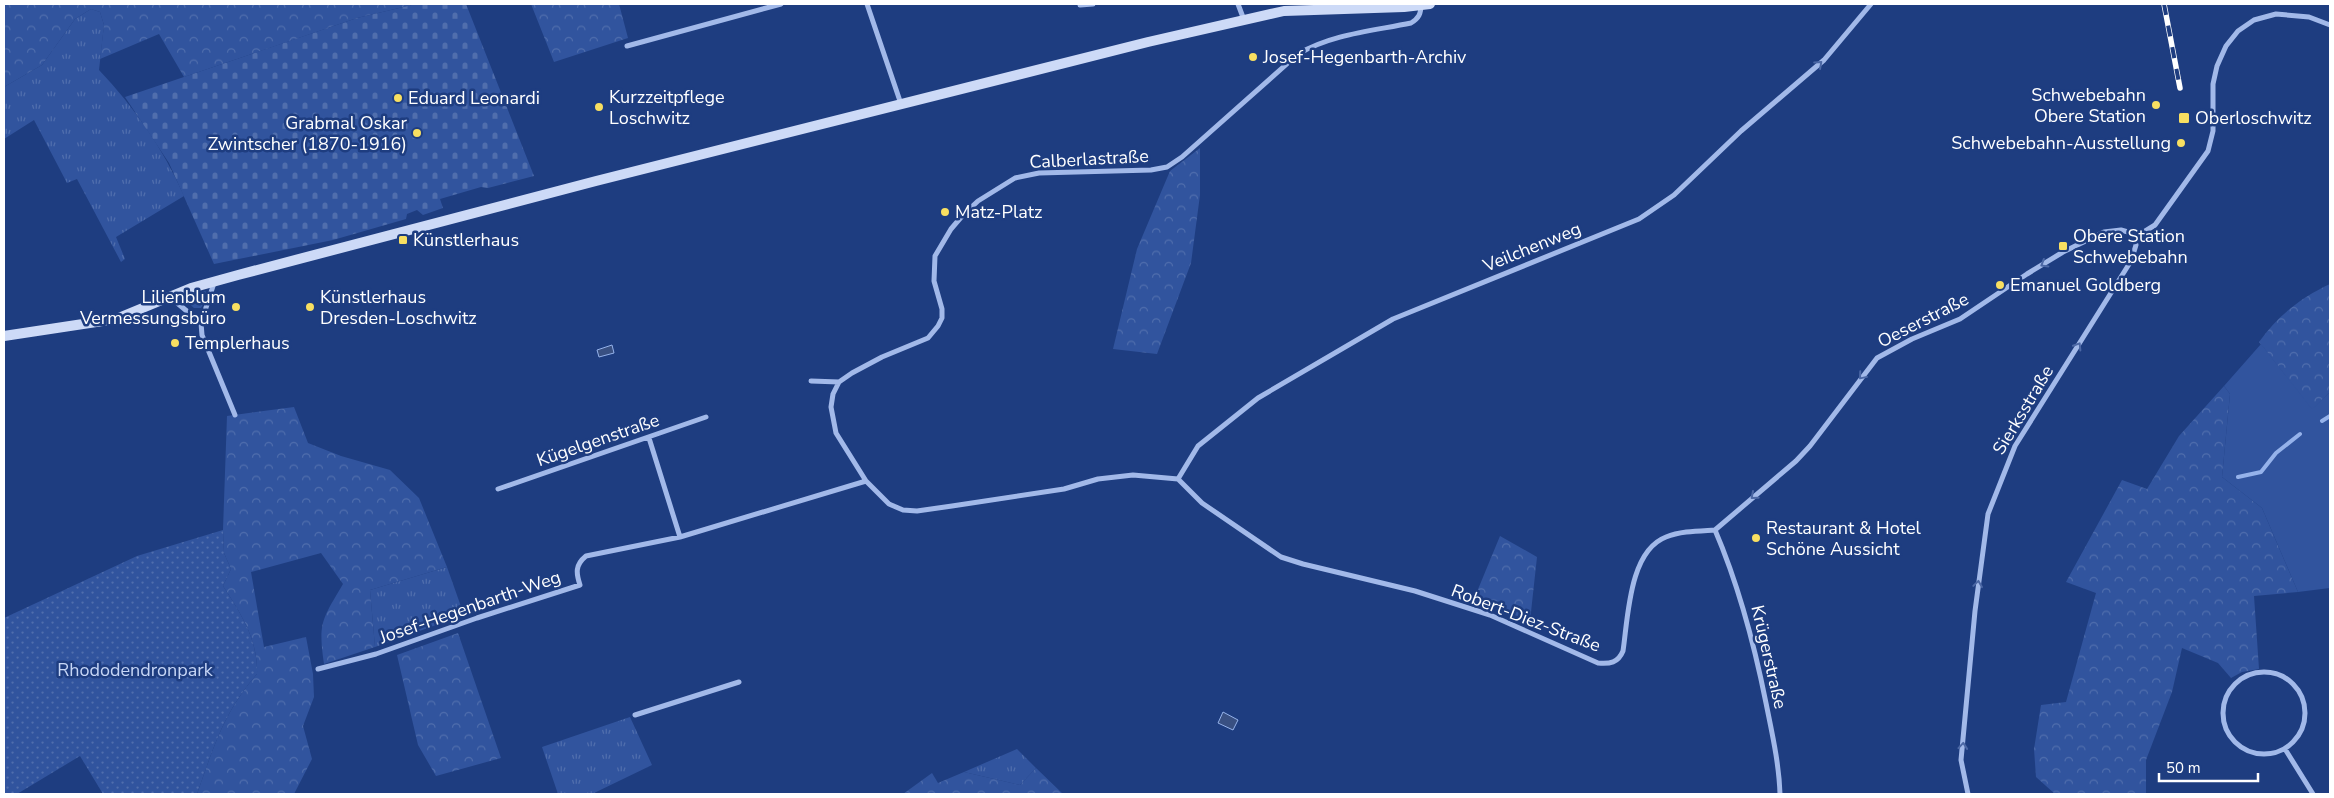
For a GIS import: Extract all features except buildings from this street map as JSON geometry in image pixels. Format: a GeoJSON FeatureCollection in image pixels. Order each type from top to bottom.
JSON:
{"type":"FeatureCollection","features":[{"type":"Feature","properties":{"kind":"main road"},"geometry":{"type":"LineString","coordinates":[[4,336],[116,319],[170,297],[214,282],[579,185],[1244,20],[1284,11],[1424,4]]}},
{"type":"Feature","properties":{"kind":"street"},"geometry":{"type":"LineString","coordinates":[[627,46],[782,4]]}},
{"type":"Feature","properties":{"kind":"street"},"geometry":{"type":"LineString","coordinates":[[867,4],[901,105]]}},
{"type":"Feature","properties":{"kind":"street"},"geometry":{"type":"LineString","coordinates":[[1080,5],[1092,4]]}},
{"type":"Feature","properties":{"kind":"street"},"geometry":{"type":"LineString","coordinates":[[1238,4],[1244,20]]}},
{"type":"Feature","properties":{"kind":"street","name":"Calberlastraße"},"geometry":{"type":"LineString","coordinates":[[838,382],[882,358],[928,338],[938,326],[942,318],[942,309],[934,281],[935,256],[962,215],[996,188],[1015,178],[1039,173],[1151,170],[1167,167],[1182,157],[1298,54],[1316,43],[1334,38],[1411,24],[1418,18],[1424,4]]}},
{"type":"Feature","properties":{"kind":"street","name":"Veilchenweg"},"geometry":{"type":"LineString","coordinates":[[1178,479],[1198,446],[1258,398],[1393,319],[1639,219],[1674,195],[1824,60],[1871,4]]}},
{"type":"Feature","properties":{"kind":"street"},"geometry":{"type":"LineString","coordinates":[[2134,238],[2155,225],[2208,151],[2213,131],[2213,84],[2217,66],[2226,46],[2238,31],[2254,20],[2276,14],[2309,17],[2330,25]]}},
{"type":"Feature","properties":{"kind":"street","name":"Oeserstraße"},"geometry":{"type":"LineString","coordinates":[[1715,530],[1805,451],[1877,358],[1912,339],[1960,319],[2056,257],[2104,232],[2121,230],[2128,232],[2134,238]]}},
{"type":"Feature","properties":{"kind":"street","name":"Sierksstraße"},"geometry":{"type":"LineString","coordinates":[[1968,794],[1961,760],[1974,611],[1988,514],[2015,446],[2131,261],[2136,245],[2134,238]]}},
{"type":"Feature","properties":{"kind":"street"},"geometry":{"type":"LineString","coordinates":[[214,282],[201,323],[202,335],[235,415]]}},
{"type":"Feature","properties":{"kind":"street"},"geometry":{"type":"LineString","coordinates":[[170,297],[201,323]]}},
{"type":"Feature","properties":{"kind":"street"},"geometry":{"type":"LineString","coordinates":[[811,381],[838,382],[831,406],[836,433],[866,481],[889,504],[903,510],[917,511],[1064,489],[1098,480],[1124,476],[1143,475],[1178,479]]}},
{"type":"Feature","properties":{"kind":"street","name":"Kügelgenstraße"},"geometry":{"type":"LineString","coordinates":[[498,489],[706,417]]}},
{"type":"Feature","properties":{"kind":"street"},"geometry":{"type":"LineString","coordinates":[[648,438],[680,537]]}},
{"type":"Feature","properties":{"kind":"street","name":"Robert-Diez-Straße"},"geometry":{"type":"LineString","coordinates":[[1178,479],[1202,503],[1282,557],[1303,564],[1415,591],[1490,615],[1598,663],[1606,664],[1620,658],[1623,651],[1638,566],[1649,548],[1666,537],[1715,530]]}},
{"type":"Feature","properties":{"kind":"street","name":"Josef-Hegenbarth-Weg"},"geometry":{"type":"LineString","coordinates":[[318,669],[376,654],[477,618],[580,586],[576,572],[577,567],[586,556],[680,537],[866,481]]}},
{"type":"Feature","properties":{"kind":"street","name":"Krügerstraße"},"geometry":{"type":"LineString","coordinates":[[1715,530],[1736,584],[1754,643],[1777,757],[1780,794]]}},
{"type":"Feature","properties":{"kind":"street"},"geometry":{"type":"LineString","coordinates":[[2258,672],[2279,675],[2291,682],[2300,693],[2305,714],[2303,728],[2296,740],[2285,749],[2265,754],[2252,752],[2234,742],[2227,730],[2223,717],[2224,704],[2230,691],[2245,677],[2258,672]]}},
{"type":"Feature","properties":{"kind":"street"},"geometry":{"type":"LineString","coordinates":[[635,715],[739,682]]}},
{"type":"Feature","properties":{"kind":"street"},"geometry":{"type":"LineString","coordinates":[[2285,749],[2313,794]]}},
{"type":"Feature","properties":{"kind":"green space"},"geometry":{"type":"Polygon","coordinates":[[[4,4],[416,4],[357,18],[184,77],[159,34],[100,59],[104,25],[100,12],[91,9],[75,19],[42,65],[4,87],[4,4]]]}},
{"type":"Feature","properties":{"kind":"green space"},"geometry":{"type":"Polygon","coordinates":[[[416,4],[466,4],[534,176],[488,188],[481,187],[440,199],[443,208],[423,215],[417,210],[407,214],[406,219],[333,240],[214,264],[169,163],[125,97],[357,18],[416,4]]]}},
{"type":"Feature","properties":{"kind":"green space"},"geometry":{"type":"Polygon","coordinates":[[[531,4],[619,4],[628,38],[554,62],[531,4]]]}},
{"type":"Feature","properties":{"kind":"green space"},"geometry":{"type":"Polygon","coordinates":[[[91,9],[100,12],[104,25],[99,70],[136,113],[147,129],[167,161],[184,196],[116,237],[125,259],[121,262],[77,179],[67,183],[34,120],[4,139],[4,87],[42,65],[75,19],[91,9]]]}},
{"type":"Feature","properties":{"kind":"green space"},"geometry":{"type":"Polygon","coordinates":[[[1200,148],[1200,195],[1191,263],[1157,354],[1113,349],[1137,249],[1170,171],[1200,148]]]}},
{"type":"Feature","properties":{"kind":"green space"},"geometry":{"type":"Polygon","coordinates":[[[2330,284],[2330,392],[2312,410],[2259,342],[2291,308],[2330,284]]]}},
{"type":"Feature","properties":{"kind":"green space"},"geometry":{"type":"Polygon","coordinates":[[[205,291],[207,293],[201,308],[194,308],[186,301],[185,298],[205,291]]]}},
{"type":"Feature","properties":{"kind":"green space"},"geometry":{"type":"Polygon","coordinates":[[[2261,344],[2312,409],[2330,392],[2330,588],[2298,592],[2262,508],[2222,477],[2230,394],[2224,386],[2261,344]]]}},
{"type":"Feature","properties":{"kind":"green space"},"geometry":{"type":"Polygon","coordinates":[[[2224,386],[2230,394],[2222,477],[2262,508],[2298,592],[2254,596],[2259,669],[2242,672],[2231,678],[2218,663],[2182,648],[2172,692],[2146,760],[2146,794],[2055,794],[2036,777],[2034,749],[2041,705],[2066,702],[2096,593],[2066,582],[2122,480],[2147,489],[2179,436],[2224,386]]]}},
{"type":"Feature","properties":{"kind":"green space"},"geometry":{"type":"Polygon","coordinates":[[[294,407],[308,443],[341,456],[390,470],[419,498],[447,567],[370,590],[375,647],[324,664],[321,639],[323,622],[343,584],[321,553],[251,572],[264,647],[306,637],[313,674],[314,697],[303,726],[312,759],[294,794],[197,794],[214,746],[228,716],[257,674],[255,649],[247,627],[223,586],[231,569],[224,553],[223,530],[227,416],[294,407]]]}},
{"type":"Feature","properties":{"kind":"green space","name":"Rhododendronpark"},"geometry":{"type":"Polygon","coordinates":[[[223,530],[224,553],[231,569],[223,586],[247,627],[255,649],[257,674],[228,716],[214,746],[197,794],[103,794],[80,756],[17,794],[4,794],[4,618],[137,556],[223,530]]]}},
{"type":"Feature","properties":{"kind":"green space"},"geometry":{"type":"Polygon","coordinates":[[[1500,536],[1537,557],[1530,621],[1474,599],[1500,536]]]}},
{"type":"Feature","properties":{"kind":"green space"},"geometry":{"type":"Polygon","coordinates":[[[447,567],[464,615],[375,647],[370,590],[447,567]]]}},
{"type":"Feature","properties":{"kind":"green space"},"geometry":{"type":"Polygon","coordinates":[[[458,633],[501,758],[436,776],[418,745],[397,655],[458,633]]]}},
{"type":"Feature","properties":{"kind":"green space"},"geometry":{"type":"Polygon","coordinates":[[[630,717],[652,765],[592,794],[558,794],[542,747],[630,717]]]}},
{"type":"Feature","properties":{"kind":"green space"},"geometry":{"type":"Polygon","coordinates":[[[1017,749],[1036,768],[1020,785],[964,772],[1017,749]]]}},
{"type":"Feature","properties":{"kind":"green space"},"geometry":{"type":"Polygon","coordinates":[[[1036,768],[1063,794],[903,794],[932,773],[938,783],[964,772],[1020,785],[1036,768]]]}},
{"type":"Feature","properties":{"kind":"shaded area"},"geometry":{"type":"Polygon","coordinates":[[[612,345],[614,353],[599,357],[597,350],[612,345]]]}},
{"type":"Feature","properties":{"kind":"shaded area"},"geometry":{"type":"Polygon","coordinates":[[[1223,712],[1238,720],[1233,730],[1218,723],[1223,712]]]}},
{"type":"Feature","properties":{"kind":"waterway"},"geometry":{"type":"LineString","coordinates":[[2322,421],[2330,416]]}},
{"type":"Feature","properties":{"kind":"waterway"},"geometry":{"type":"LineString","coordinates":[[2238,477],[2261,472],[2276,453],[2300,434]]}},
{"type":"Feature","properties":{"kind":"railway"},"geometry":{"type":"LineString","coordinates":[[2164,4],[2180,88]]}},
{"type":"Feature","properties":{"kind":"place","name":"Josef-Hegenbarth-Archiv"},"geometry":{"type":"Point","coordinates":[1253,57]}},
{"type":"Feature","properties":{"kind":"place","name":"Eduard Leonardi"},"geometry":{"type":"Point","coordinates":[398,98]}},
{"type":"Feature","properties":{"kind":"place","name":"Schwebebahn Obere Station"},"geometry":{"type":"Point","coordinates":[2156,105]}},
{"type":"Feature","properties":{"kind":"place","name":"Kurzzeitpflege Loschwitz"},"geometry":{"type":"Point","coordinates":[599,107]}},
{"type":"Feature","properties":{"kind":"place","name":"Oberloschwitz"},"geometry":{"type":"Point","coordinates":[2184,118]}},
{"type":"Feature","properties":{"kind":"place","name":"Grabmal Oskar Zwintscher (1870-1916)"},"geometry":{"type":"Point","coordinates":[417,133]}},
{"type":"Feature","properties":{"kind":"place","name":"Schwebebahn-Ausstellung"},"geometry":{"type":"Point","coordinates":[2181,143]}},
{"type":"Feature","properties":{"kind":"place","name":"Matz-Platz"},"geometry":{"type":"Point","coordinates":[945,212]}},
{"type":"Feature","properties":{"kind":"place","name":"Künstlerhaus"},"geometry":{"type":"Point","coordinates":[403,240]}},
{"type":"Feature","properties":{"kind":"place","name":"Obere Station Schwebebahn"},"geometry":{"type":"Point","coordinates":[2063,246]}},
{"type":"Feature","properties":{"kind":"place","name":"Emanuel Goldberg"},"geometry":{"type":"Point","coordinates":[2000,285]}},
{"type":"Feature","properties":{"kind":"place","name":"Lilienblum Vermessungsbüro"},"geometry":{"type":"Point","coordinates":[236,307]}},
{"type":"Feature","properties":{"kind":"place","name":"Künstlerhaus Dresden-Loschwitz"},"geometry":{"type":"Point","coordinates":[310,307]}},
{"type":"Feature","properties":{"kind":"place","name":"Templerhaus"},"geometry":{"type":"Point","coordinates":[175,343]}},
{"type":"Feature","properties":{"kind":"place","name":"Restaurant & Hotel Schöne Aussicht"},"geometry":{"type":"Point","coordinates":[1756,538]}}]}
